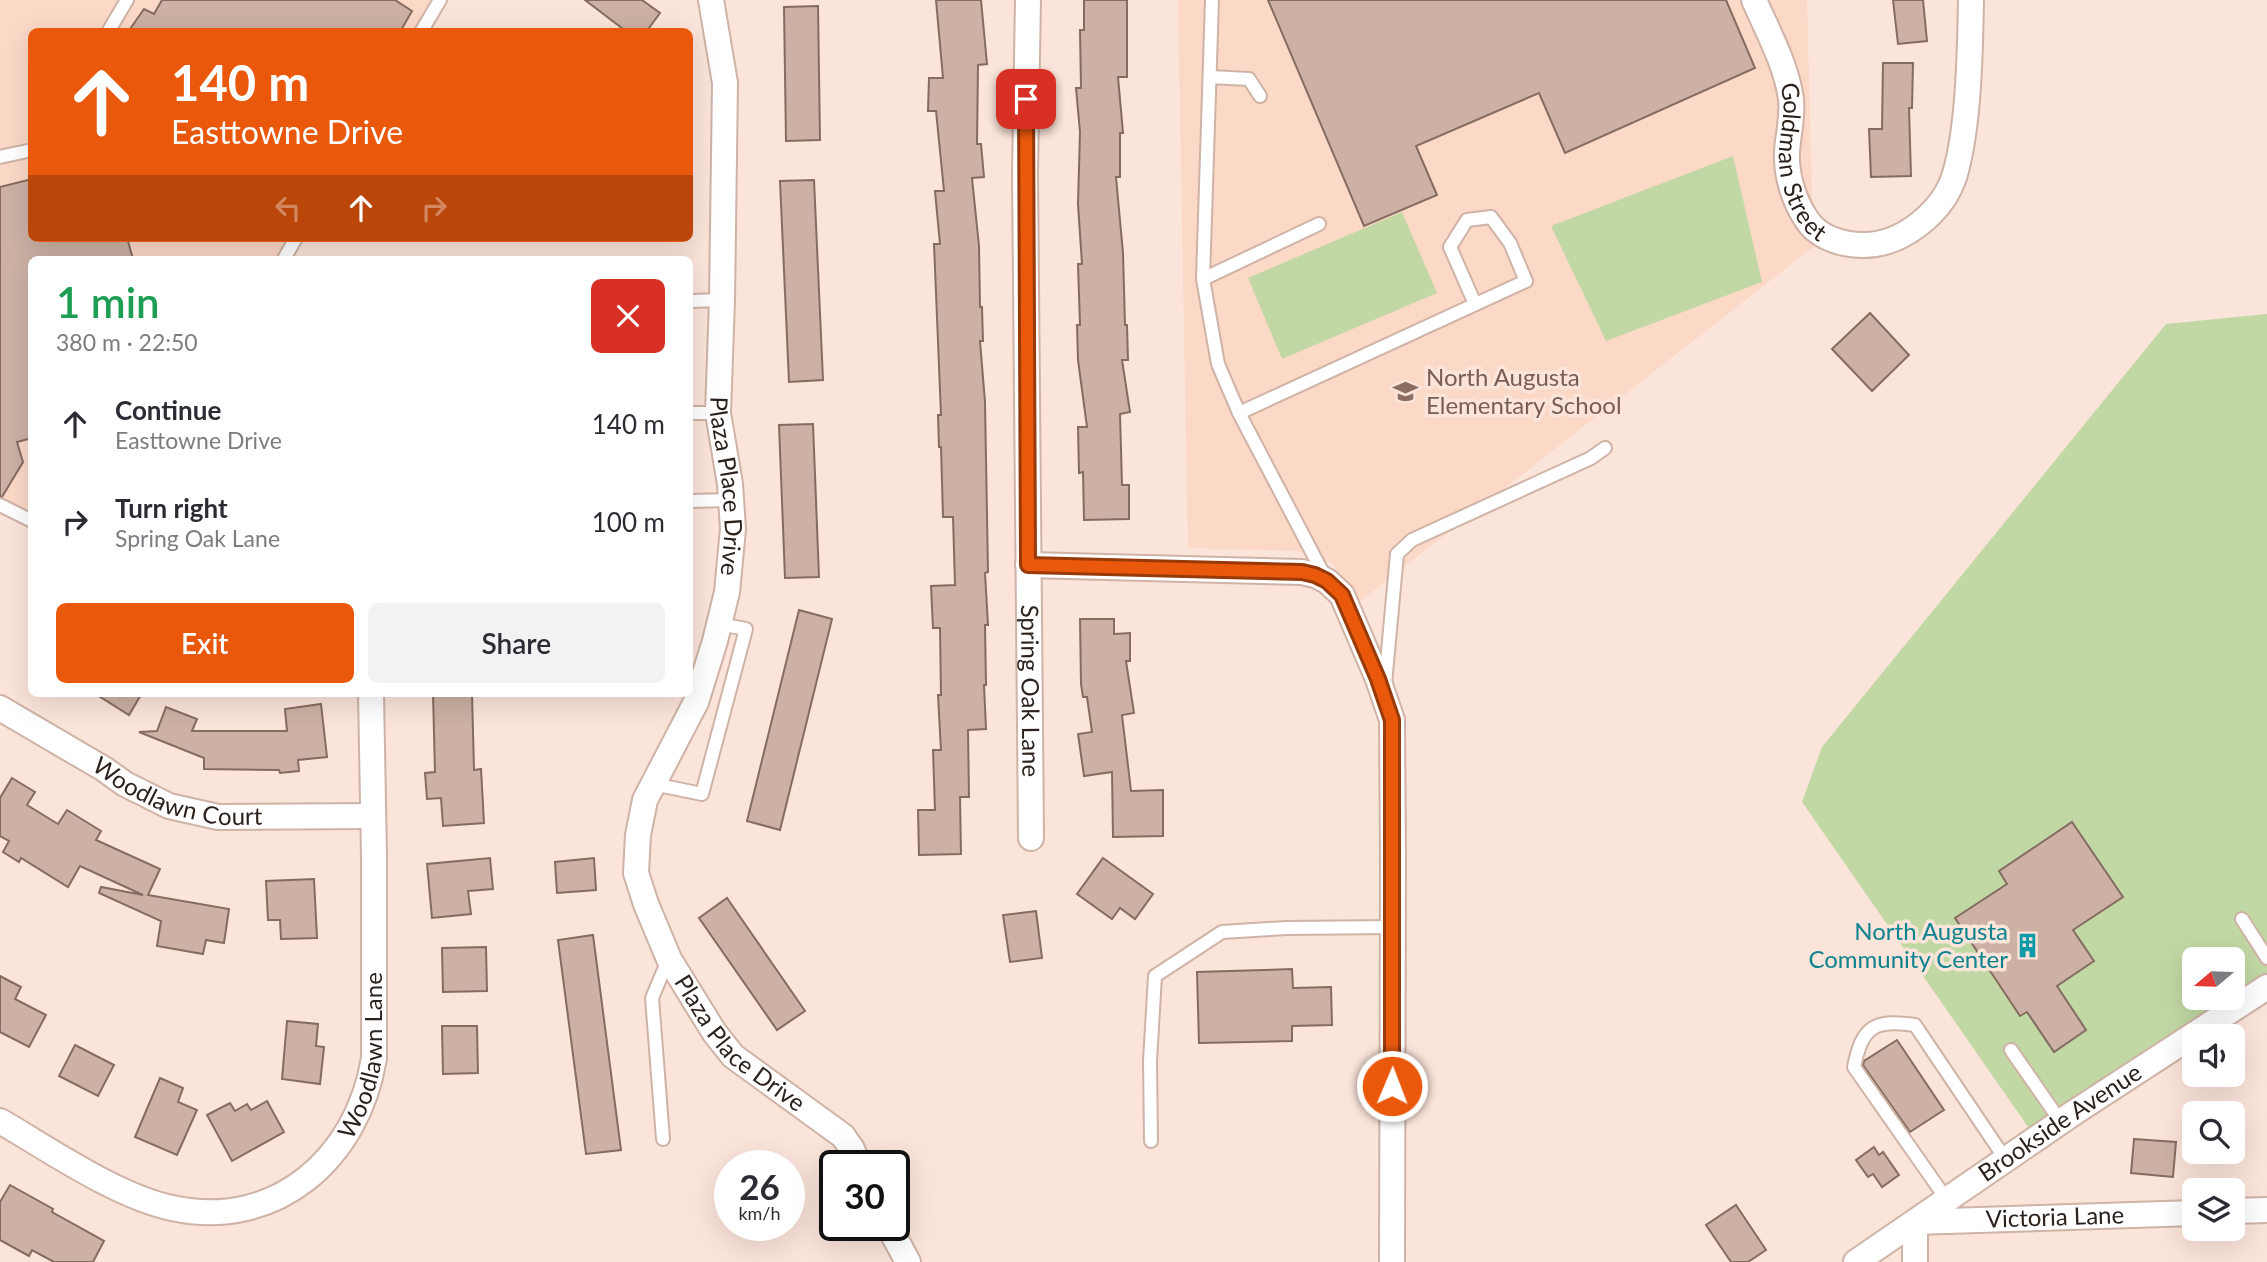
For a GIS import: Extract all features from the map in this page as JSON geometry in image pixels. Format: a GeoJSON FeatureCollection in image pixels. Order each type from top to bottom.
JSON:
{"type":"FeatureCollection","features":[{"type":"Feature","properties":{"kind":"street","name":"Plaza Place Drive"},"geometry":{"type":"LineString","coordinates":[[711,0],[725,83],[718,413],[733,529],[727,592],[719,624],[697,675],[696,702],[645,800],[638,835],[636,873],[668,959],[733,1056],[843,1136],[852,1150]]}},
{"type":"Feature","properties":{"kind":"street","name":"Spring Oak Lane"},"geometry":{"type":"LineString","coordinates":[[1028,0],[1025,173],[1031,838]]}},
{"type":"Feature","properties":{"kind":"street","name":"Goldman Street"},"geometry":{"type":"LineString","coordinates":[[1754,0],[1788,79],[1791,102],[1788,169],[1797,204],[1814,230],[1826,237],[1854,245],[1870,245],[1899,237],[1930,214],[1949,188],[1955,174],[1965,114],[1971,0]]}},
{"type":"Feature","properties":{"kind":"street"},"geometry":{"type":"LineString","coordinates":[[1028,565],[1302,572],[1327,581],[1342,595],[1392,720],[1392,1262]]}},
{"type":"Feature","properties":{"kind":"street","name":"Woodlawn Lane"},"geometry":{"type":"LineString","coordinates":[[0,1121],[129,1194],[171,1208],[220,1211],[243,1208],[288,1191],[321,1167],[337,1150],[351,1130],[362,1106],[370,1083],[374,1058],[371,697]]}},
{"type":"Feature","properties":{"kind":"street","name":"Woodlawn Court"},"geometry":{"type":"LineString","coordinates":[[0,708],[125,784],[169,806],[218,817],[373,816]]}},
{"type":"Feature","properties":{"kind":"street","name":"Brookside Avenue"},"geometry":{"type":"LineString","coordinates":[[1856,1262],[2061,1122],[2267,987]]}},
{"type":"Feature","properties":{"kind":"street"},"geometry":{"type":"LineString","coordinates":[[2245,1211],[2267,1210]]}},
{"type":"Feature","properties":{"kind":"street","name":"Victoria Lane"},"geometry":{"type":"LineString","coordinates":[[1915,1222],[2182,1213]]}},
{"type":"Feature","properties":{"kind":"street"},"geometry":{"type":"LineString","coordinates":[[1915,1222],[1915,1262]]}},
{"type":"Feature","properties":{"kind":"street"},"geometry":{"type":"LineString","coordinates":[[897,1241],[908,1262]]}},
{"type":"Feature","properties":{"kind":"lane"},"geometry":{"type":"LineString","coordinates":[[110,28],[127,0]]}},
{"type":"Feature","properties":{"kind":"lane"},"geometry":{"type":"LineString","coordinates":[[423,28],[440,0]]}},
{"type":"Feature","properties":{"kind":"lane"},"geometry":{"type":"LineString","coordinates":[[1212,0],[1203,278],[1218,364],[1239,413],[1327,581]]}},
{"type":"Feature","properties":{"kind":"lane"},"geometry":{"type":"LineString","coordinates":[[1210,76],[1249,79],[1260,96]]}},
{"type":"Feature","properties":{"kind":"lane"},"geometry":{"type":"LineString","coordinates":[[0,157],[28,151]]}},
{"type":"Feature","properties":{"kind":"lane"},"geometry":{"type":"LineString","coordinates":[[1239,413],[1526,281],[1510,243],[1491,217],[1467,220],[1450,247],[1475,304]]}},
{"type":"Feature","properties":{"kind":"lane"},"geometry":{"type":"LineString","coordinates":[[1203,278],[1319,224]]}},
{"type":"Feature","properties":{"kind":"lane"},"geometry":{"type":"LineString","coordinates":[[693,301],[722,300]]}},
{"type":"Feature","properties":{"kind":"lane"},"geometry":{"type":"LineString","coordinates":[[693,412],[718,413]]}},
{"type":"Feature","properties":{"kind":"lane"},"geometry":{"type":"LineString","coordinates":[[1384,698],[1396,554],[1412,540],[1591,458],[1605,447]]}},
{"type":"Feature","properties":{"kind":"lane"},"geometry":{"type":"LineString","coordinates":[[693,501],[731,500]]}},
{"type":"Feature","properties":{"kind":"lane"},"geometry":{"type":"LineString","coordinates":[[0,505],[28,519]]}},
{"type":"Feature","properties":{"kind":"lane"},"geometry":{"type":"LineString","coordinates":[[653,784],[702,794],[746,629],[719,624]]}},
{"type":"Feature","properties":{"kind":"lane"},"geometry":{"type":"LineString","coordinates":[[2242,919],[2267,958]]}},
{"type":"Feature","properties":{"kind":"lane"},"geometry":{"type":"LineString","coordinates":[[1151,1141],[1150,1061],[1155,976],[1222,932],[1286,928],[1393,927]]}},
{"type":"Feature","properties":{"kind":"lane"},"geometry":{"type":"LineString","coordinates":[[663,1139],[652,998],[668,959]]}},
{"type":"Feature","properties":{"kind":"lane"},"geometry":{"type":"LineString","coordinates":[[1947,1200],[1854,1067],[1858,1044],[1871,1028],[1895,1022],[1916,1025],[2006,1160]]}},
{"type":"Feature","properties":{"kind":"lane"},"geometry":{"type":"LineString","coordinates":[[2011,1050],[2061,1122]]}},
{"type":"Feature","properties":{"kind":"shaded area"},"geometry":{"type":"Polygon","coordinates":[[[0,0],[440,0],[423,28],[28,28],[28,242],[294,242],[286,256],[28,256],[28,522],[0,508],[0,0]]]}},
{"type":"Feature","properties":{"kind":"shaded area","name":"North Augusta Elementary School"},"geometry":{"type":"Polygon","coordinates":[[[1178,0],[1807,0],[1812,198],[1826,237],[1359,602],[1332,563],[1296,551],[1188,548],[1178,0]]]}},
{"type":"Feature","properties":{"kind":"green space"},"geometry":{"type":"Polygon","coordinates":[[[1733,156],[1762,282],[1606,341],[1551,226],[1733,156]]]}},
{"type":"Feature","properties":{"kind":"green space"},"geometry":{"type":"Polygon","coordinates":[[[1402,212],[1437,293],[1282,359],[1248,278],[1402,212]]]}},
{"type":"Feature","properties":{"kind":"green space"},"geometry":{"type":"Polygon","coordinates":[[[2267,314],[2267,979],[2245,994],[2245,947],[2182,947],[2182,1010],[2220,1010],[2199,1024],[2182,1024],[2182,1035],[2033,1134],[1802,802],[1822,747],[2166,324],[2267,314]]]}},
{"type":"Feature","properties":{"kind":"building"},"geometry":{"type":"Polygon","coordinates":[[[162,0],[395,0],[412,11],[402,28],[131,28],[144,9],[154,14],[162,0]]]}},
{"type":"Feature","properties":{"kind":"building"},"geometry":{"type":"Polygon","coordinates":[[[585,0],[642,0],[660,13],[649,28],[622,28],[585,0]]]}},
{"type":"Feature","properties":{"kind":"building"},"geometry":{"type":"Polygon","coordinates":[[[936,0],[981,0],[987,64],[978,65],[977,144],[981,144],[984,177],[972,178],[979,246],[983,341],[980,341],[985,402],[988,572],[985,573],[988,625],[985,625],[986,729],[968,730],[969,797],[960,797],[961,854],[919,855],[918,810],[935,810],[933,750],[941,750],[938,695],[941,695],[940,628],[933,628],[931,586],[955,585],[953,517],[943,517],[938,415],[941,415],[934,244],[940,244],[935,191],[944,191],[936,111],[928,111],[929,78],[943,78],[936,0]]]}},
{"type":"Feature","properties":{"kind":"building"},"geometry":{"type":"Polygon","coordinates":[[[1084,0],[1127,0],[1127,77],[1118,77],[1123,133],[1120,133],[1120,177],[1116,177],[1127,325],[1128,360],[1122,360],[1130,412],[1120,414],[1122,485],[1129,485],[1129,519],[1084,520],[1083,472],[1079,473],[1078,427],[1087,427],[1078,360],[1077,325],[1080,325],[1078,264],[1082,264],[1078,204],[1080,132],[1076,88],[1081,88],[1080,30],[1084,30],[1084,0]]]}},
{"type":"Feature","properties":{"kind":"building"},"geometry":{"type":"Polygon","coordinates":[[[1268,0],[1726,0],[1755,68],[1565,153],[1539,93],[1416,146],[1437,195],[1364,226],[1268,0]]]}},
{"type":"Feature","properties":{"kind":"building"},"geometry":{"type":"Polygon","coordinates":[[[1893,0],[1923,0],[1927,41],[1898,44],[1893,0]]]}},
{"type":"Feature","properties":{"kind":"building"},"geometry":{"type":"Polygon","coordinates":[[[818,6],[820,140],[786,141],[784,7],[818,6]]]}},
{"type":"Feature","properties":{"kind":"building"},"geometry":{"type":"Polygon","coordinates":[[[1883,63],[1913,63],[1912,108],[1909,108],[1911,176],[1871,177],[1869,129],[1882,129],[1883,63]]]}},
{"type":"Feature","properties":{"kind":"building"},"geometry":{"type":"Polygon","coordinates":[[[28,180],[28,242],[128,242],[132,256],[28,256],[28,439],[17,442],[23,462],[2,497],[0,496],[0,187],[28,180]]]}},
{"type":"Feature","properties":{"kind":"building"},"geometry":{"type":"Polygon","coordinates":[[[814,180],[823,380],[789,382],[780,181],[814,180]]]}},
{"type":"Feature","properties":{"kind":"building"},"geometry":{"type":"Polygon","coordinates":[[[1870,313],[1909,355],[1872,391],[1832,349],[1870,313]]]}},
{"type":"Feature","properties":{"kind":"building"},"geometry":{"type":"Polygon","coordinates":[[[813,424],[819,577],[785,578],[779,425],[813,424]]]}},
{"type":"Feature","properties":{"kind":"building"},"geometry":{"type":"Polygon","coordinates":[[[799,610],[832,619],[780,830],[747,821],[799,610]]]}},
{"type":"Feature","properties":{"kind":"building"},"geometry":{"type":"Polygon","coordinates":[[[1080,619],[1114,619],[1114,634],[1130,633],[1130,661],[1126,661],[1134,713],[1122,715],[1131,791],[1163,790],[1163,836],[1113,837],[1112,772],[1084,776],[1078,734],[1092,732],[1087,697],[1083,697],[1081,684],[1080,619]]]}},
{"type":"Feature","properties":{"kind":"building"},"geometry":{"type":"Polygon","coordinates":[[[100,697],[140,697],[129,715],[100,697]]]}},
{"type":"Feature","properties":{"kind":"building"},"geometry":{"type":"Polygon","coordinates":[[[433,697],[472,697],[474,770],[481,769],[484,823],[443,826],[441,798],[427,799],[425,773],[435,772],[433,697]]]}},
{"type":"Feature","properties":{"kind":"building"},"geometry":{"type":"Polygon","coordinates":[[[321,704],[327,757],[298,760],[299,771],[280,773],[279,770],[204,769],[204,758],[139,732],[157,731],[166,707],[197,719],[192,731],[287,731],[285,709],[321,704]]]}},
{"type":"Feature","properties":{"kind":"building"},"geometry":{"type":"Polygon","coordinates":[[[12,778],[35,792],[27,805],[58,824],[67,810],[101,831],[96,840],[160,869],[148,895],[229,909],[224,943],[206,940],[203,954],[157,946],[161,921],[99,893],[101,887],[143,895],[80,866],[68,887],[21,858],[19,862],[3,852],[9,841],[0,836],[0,798],[12,778]]]}},
{"type":"Feature","properties":{"kind":"building","name":"North Augusta Community Center"},"geometry":{"type":"Polygon","coordinates":[[[2072,822],[2123,897],[2073,930],[2094,961],[2057,986],[2086,1030],[2054,1052],[2027,1012],[2020,1016],[1955,918],[2007,884],[1999,871],[2072,822]]]}},
{"type":"Feature","properties":{"kind":"building"},"geometry":{"type":"Polygon","coordinates":[[[490,858],[493,889],[468,891],[471,914],[432,918],[427,864],[490,858]]]}},
{"type":"Feature","properties":{"kind":"building"},"geometry":{"type":"Polygon","coordinates":[[[594,858],[596,890],[557,893],[555,862],[594,858]]]}},
{"type":"Feature","properties":{"kind":"building"},"geometry":{"type":"Polygon","coordinates":[[[1103,858],[1153,894],[1135,919],[1120,908],[1112,919],[1077,894],[1103,858]]]}},
{"type":"Feature","properties":{"kind":"building"},"geometry":{"type":"Polygon","coordinates":[[[314,879],[317,938],[281,939],[280,920],[268,920],[266,881],[314,879]]]}},
{"type":"Feature","properties":{"kind":"building"},"geometry":{"type":"Polygon","coordinates":[[[727,898],[805,1011],[777,1030],[699,918],[727,898]]]}},
{"type":"Feature","properties":{"kind":"building"},"geometry":{"type":"Polygon","coordinates":[[[1036,911],[1042,958],[1010,962],[1003,915],[1036,911]]]}},
{"type":"Feature","properties":{"kind":"building"},"geometry":{"type":"Polygon","coordinates":[[[593,935],[621,1150],[586,1154],[558,940],[593,935]]]}},
{"type":"Feature","properties":{"kind":"building"},"geometry":{"type":"Polygon","coordinates":[[[486,947],[487,991],[443,992],[442,948],[486,947]]]}},
{"type":"Feature","properties":{"kind":"building"},"geometry":{"type":"Polygon","coordinates":[[[1292,969],[1293,988],[1331,987],[1332,1025],[1292,1026],[1292,1041],[1199,1043],[1197,972],[1292,969]]]}},
{"type":"Feature","properties":{"kind":"building"},"geometry":{"type":"Polygon","coordinates":[[[0,976],[21,987],[15,999],[46,1015],[29,1047],[0,1032],[0,976]]]}},
{"type":"Feature","properties":{"kind":"building"},"geometry":{"type":"Polygon","coordinates":[[[287,1021],[318,1024],[316,1046],[324,1047],[320,1084],[282,1079],[287,1021]]]}},
{"type":"Feature","properties":{"kind":"building"},"geometry":{"type":"Polygon","coordinates":[[[442,1026],[477,1026],[478,1073],[443,1074],[442,1026]]]}},
{"type":"Feature","properties":{"kind":"building"},"geometry":{"type":"Polygon","coordinates":[[[1897,1040],[1944,1110],[1910,1132],[1863,1065],[1864,1061],[1897,1040]]]}},
{"type":"Feature","properties":{"kind":"building"},"geometry":{"type":"Polygon","coordinates":[[[75,1045],[114,1065],[98,1096],[59,1076],[75,1045]]]}},
{"type":"Feature","properties":{"kind":"building"},"geometry":{"type":"Polygon","coordinates":[[[160,1078],[183,1088],[178,1102],[197,1110],[177,1155],[135,1137],[160,1078]]]}},
{"type":"Feature","properties":{"kind":"building"},"geometry":{"type":"Polygon","coordinates":[[[267,1101],[284,1132],[232,1161],[207,1115],[230,1103],[235,1111],[247,1104],[251,1110],[267,1101]]]}},
{"type":"Feature","properties":{"kind":"building"},"geometry":{"type":"Polygon","coordinates":[[[2134,1139],[2176,1142],[2173,1177],[2131,1173],[2134,1139]]]}},
{"type":"Feature","properties":{"kind":"building"},"geometry":{"type":"Polygon","coordinates":[[[1874,1147],[1879,1155],[1883,1152],[1899,1175],[1882,1187],[1873,1174],[1868,1177],[1856,1160],[1874,1147]]]}},
{"type":"Feature","properties":{"kind":"building"},"geometry":{"type":"Polygon","coordinates":[[[10,1185],[104,1241],[93,1262],[54,1262],[32,1250],[29,1256],[0,1240],[0,1202],[10,1185]]]}},
{"type":"Feature","properties":{"kind":"building"},"geometry":{"type":"Polygon","coordinates":[[[1736,1205],[1766,1250],[1748,1262],[1731,1262],[1706,1225],[1736,1205]]]}},
{"type":"Feature","properties":{"kind":"place","name":"North Augusta Elementary School"},"geometry":{"type":"Point","coordinates":[1406,392]}},
{"type":"Feature","properties":{"kind":"place","name":"North Augusta Community Center"},"geometry":{"type":"Point","coordinates":[2028,946]}},
{"type":"Feature","properties":{"kind":"route"},"geometry":{"type":"LineString","coordinates":[[1026,99],[1028,565],[1302,572],[1327,581],[1342,595],[1378,679],[1392,720],[1392,1086]]}}]}
